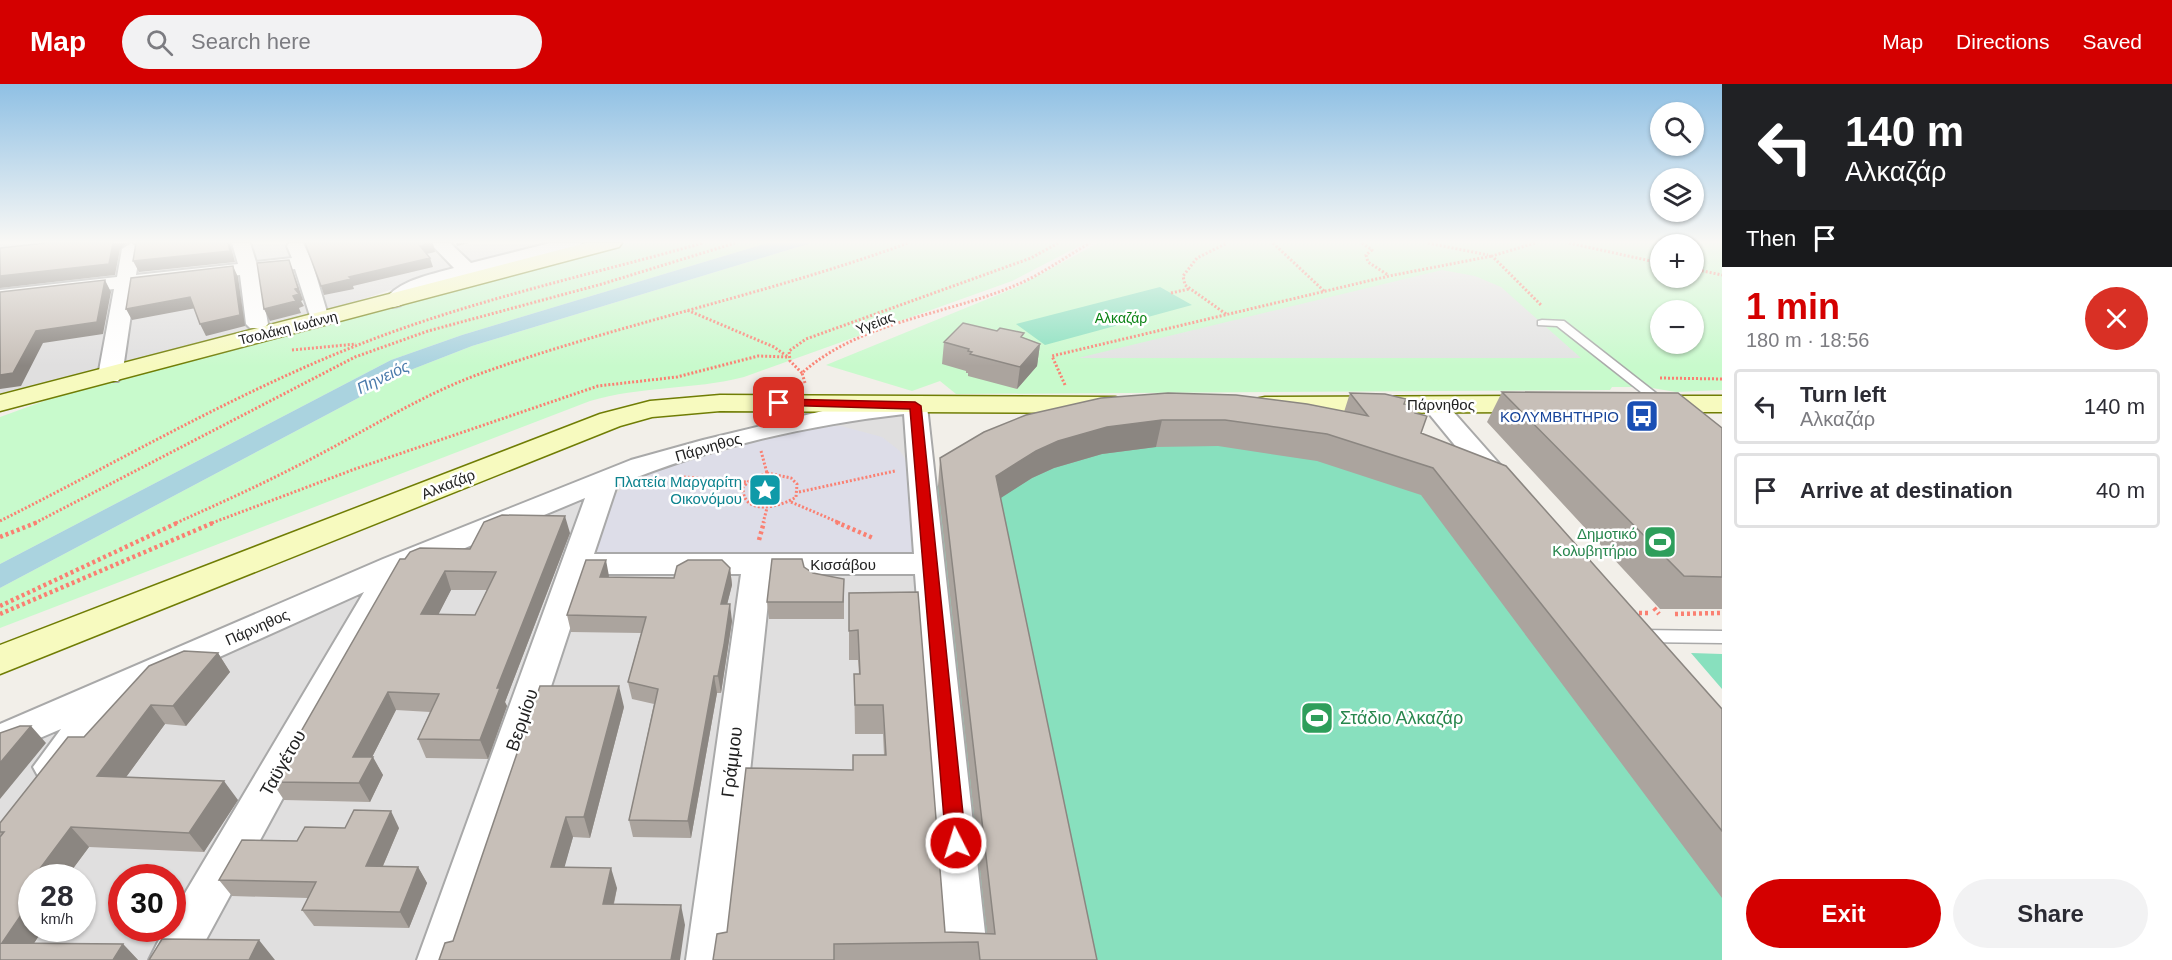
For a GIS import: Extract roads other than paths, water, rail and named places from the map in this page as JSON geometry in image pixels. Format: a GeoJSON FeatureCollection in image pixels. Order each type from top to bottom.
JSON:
{"type":"FeatureCollection","features":[{"type":"Feature","properties":{"kind":"street"},"geometry":{"type":"LineString","coordinates":[[0,294],[106,284]]}},
{"type":"Feature","properties":{"kind":"street"},"geometry":{"type":"LineString","coordinates":[[110,376],[126,284]]}},
{"type":"Feature","properties":{"kind":"street"},"geometry":{"type":"LineString","coordinates":[[251,284],[257,324]]}},
{"type":"Feature","properties":{"kind":"street"},"geometry":{"type":"LineString","coordinates":[[309,284],[317,312]]}},
{"type":"Feature","properties":{"kind":"street"},"geometry":{"type":"LineString","coordinates":[[393,302],[410,288],[423,284]]}},
{"type":"Feature","properties":{"kind":"street","name":"Τσολάκη Ιωάννη"},"geometry":{"type":"LineString","coordinates":[[0,403],[460,284]]}},
{"type":"Feature","properties":{"kind":"street"},"geometry":{"type":"LineString","coordinates":[[1626,391],[1664,404],[1722,404]]}},
{"type":"Feature","properties":{"kind":"street","name":"Αλκαζάρ"},"geometry":{"type":"LineString","coordinates":[[0,660],[621,417],[650,409],[720,403],[915,406]]}},
{"type":"Feature","properties":{"kind":"street","name":"Πάρνηθος"},"geometry":{"type":"LineString","coordinates":[[1242,405],[1564,404]]}},
{"type":"Feature","properties":{"kind":"street","name":"Πάρνηθος"},"geometry":{"type":"LineString","coordinates":[[0,740],[394,566],[660,460],[839,414],[915,406],[1146,405]]}},
{"type":"Feature","properties":{"kind":"street"},"geometry":{"type":"LineString","coordinates":[[1433,405],[1519,504]]}},
{"type":"Feature","properties":{"kind":"street"},"geometry":{"type":"LineString","coordinates":[[915,406],[966,960]]}},
{"type":"Feature","properties":{"kind":"street","name":"Βερμίου"},"geometry":{"type":"LineString","coordinates":[[440,960],[606,480]]}},
{"type":"Feature","properties":{"kind":"street","name":"Κισσάβου"},"geometry":{"type":"LineString","coordinates":[[576,564],[757,555],[931,564]]}},
{"type":"Feature","properties":{"kind":"street","name":"Γράμμου"},"geometry":{"type":"LineString","coordinates":[[708,960],[757,555]]}},
{"type":"Feature","properties":{"kind":"street","name":"Ταϋγέτου"},"geometry":{"type":"LineString","coordinates":[[171,960],[394,566]]}},
{"type":"Feature","properties":{"kind":"street"},"geometry":{"type":"LineString","coordinates":[[1613,613],[1655,662]]}},
{"type":"Feature","properties":{"kind":"street"},"geometry":{"type":"LineString","coordinates":[[30,794],[111,692]]}},
{"type":"Feature","properties":{"kind":"lane"},"geometry":{"type":"LineString","coordinates":[[1542,323],[1560,322],[1626,391]]}},
{"type":"Feature","properties":{"kind":"lane"},"geometry":{"type":"LineString","coordinates":[[1633,636],[1722,637]]}},
{"type":"Feature","properties":{"kind":"water","name":"Πηνειός"},"geometry":{"type":"Polygon","coordinates":[[[631,284],[676,284],[472,346],[413,369],[0,588],[0,564],[391,360],[462,335],[631,284]]]}},
{"type":"Feature","properties":{"kind":"place","name":"ΚΟΛΥΜΒΗΤΗΡΙΟ"},"geometry":{"type":"Point","coordinates":[1642,416]}},
{"type":"Feature","properties":{"kind":"place","name":"Πλατεία Μαργαρίτη Οικονόμου"},"geometry":{"type":"Point","coordinates":[765,490]}},
{"type":"Feature","properties":{"kind":"place","name":"Δημοτικό Κολυβητήριο"},"geometry":{"type":"Point","coordinates":[1660,542]}},
{"type":"Feature","properties":{"kind":"place","name":"Στάδιο Αλκαζάρ"},"geometry":{"type":"Point","coordinates":[1317,718]}}]}
